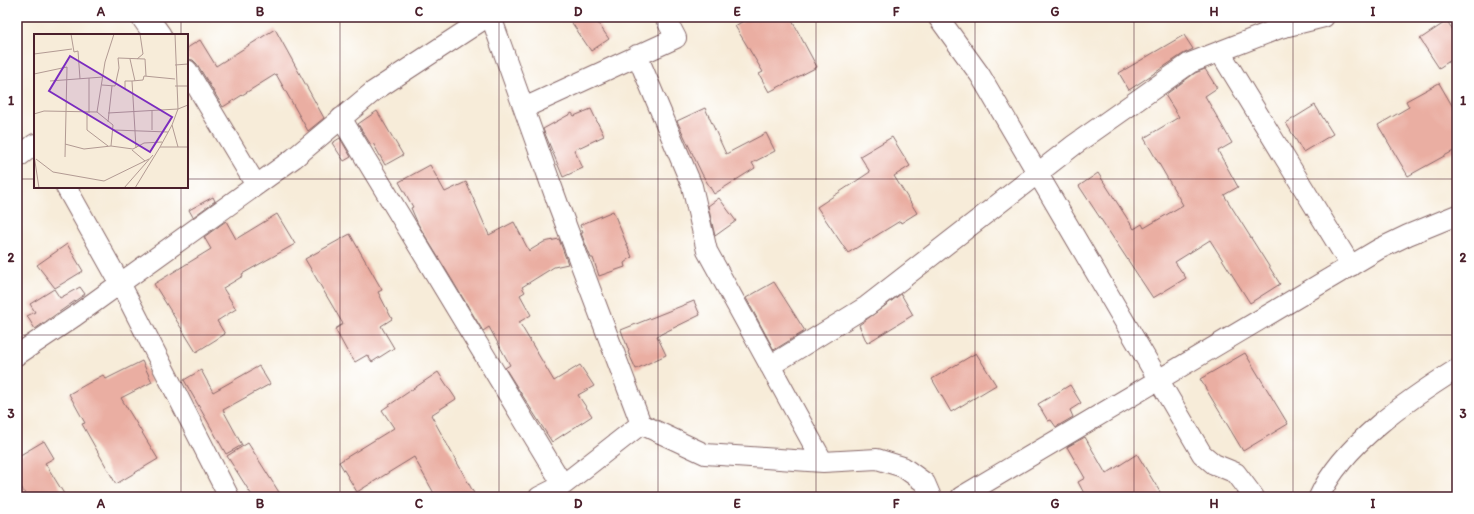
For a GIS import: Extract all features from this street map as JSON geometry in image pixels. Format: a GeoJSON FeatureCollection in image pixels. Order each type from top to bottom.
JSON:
{"type":"FeatureCollection","features":[{"type":"Feature","properties":{"kind":"street"},"geometry":{"type":"LineString","coordinates":[[141,17],[148,27],[156,28],[160,34]]}},
{"type":"Feature","properties":{"kind":"street"},"geometry":{"type":"LineString","coordinates":[[17,355],[294,158],[374,91],[487,17]]}},
{"type":"Feature","properties":{"kind":"street"},"geometry":{"type":"LineString","coordinates":[[491,17],[641,424],[705,454],[823,462],[877,459],[903,466],[924,483],[932,497]]}},
{"type":"Feature","properties":{"kind":"street"},"geometry":{"type":"LineString","coordinates":[[524,108],[676,38],[665,17]]}},
{"type":"Feature","properties":{"kind":"street"},"geometry":{"type":"LineString","coordinates":[[938,17],[980,75],[1039,173],[1202,454],[1214,464],[1236,473],[1254,497]]}},
{"type":"Feature","properties":{"kind":"street"},"geometry":{"type":"LineString","coordinates":[[770,366],[867,306],[1074,145],[1190,63],[1280,28],[1324,17]]}},
{"type":"Feature","properties":{"kind":"street"},"geometry":{"type":"LineString","coordinates":[[1220,52],[1351,266]]}},
{"type":"Feature","properties":{"kind":"street"},"geometry":{"type":"LineString","coordinates":[[637,55],[692,186],[707,251],[823,462]]}},
{"type":"Feature","properties":{"kind":"street"},"geometry":{"type":"LineString","coordinates":[[188,72],[256,185]]}},
{"type":"Feature","properties":{"kind":"street"},"geometry":{"type":"LineString","coordinates":[[341,118],[549,493],[641,424]]}},
{"type":"Feature","properties":{"kind":"street"},"geometry":{"type":"LineString","coordinates":[[17,158],[34,145]]}},
{"type":"Feature","properties":{"kind":"street"},"geometry":{"type":"LineString","coordinates":[[67,188],[120,283],[229,497]]}},
{"type":"Feature","properties":{"kind":"street"},"geometry":{"type":"LineString","coordinates":[[961,497],[1351,266],[1408,235],[1457,215]]}},
{"type":"Feature","properties":{"kind":"street"},"geometry":{"type":"LineString","coordinates":[[1319,497],[1333,472],[1360,442],[1400,409],[1457,369]]}},
{"type":"Feature","properties":{"kind":"building"},"geometry":{"type":"Polygon","coordinates":[[[568,17],[594,17],[609,39],[591,51],[568,17]]]}},
{"type":"Feature","properties":{"kind":"building"},"geometry":{"type":"Polygon","coordinates":[[[750,17],[790,17],[817,67],[769,92],[759,74],[763,72],[735,26],[750,17]]]}},
{"type":"Feature","properties":{"kind":"building"},"geometry":{"type":"Polygon","coordinates":[[[1447,21],[1457,36],[1457,56],[1439,68],[1420,39],[1447,21]]]}},
{"type":"Feature","properties":{"kind":"building"},"geometry":{"type":"Polygon","coordinates":[[[275,29],[324,118],[308,131],[276,74],[223,107],[197,64],[193,60],[188,59],[188,47],[200,40],[216,66],[275,29]]]}},
{"type":"Feature","properties":{"kind":"building"},"geometry":{"type":"Polygon","coordinates":[[[1184,35],[1193,49],[1129,90],[1119,73],[1184,35]]]}},
{"type":"Feature","properties":{"kind":"building"},"geometry":{"type":"Polygon","coordinates":[[[1205,69],[1217,88],[1205,96],[1232,143],[1218,151],[1238,187],[1224,195],[1280,284],[1250,303],[1210,240],[1175,262],[1186,278],[1153,298],[1079,186],[1098,173],[1134,229],[1142,224],[1144,228],[1183,205],[1144,138],[1179,117],[1165,95],[1195,73],[1205,69]]]}},
{"type":"Feature","properties":{"kind":"building"},"geometry":{"type":"Polygon","coordinates":[[[1439,83],[1457,114],[1457,149],[1408,176],[1378,125],[1409,107],[1406,101],[1439,83]]]}},
{"type":"Feature","properties":{"kind":"building"},"geometry":{"type":"Polygon","coordinates":[[[1315,105],[1333,134],[1303,152],[1286,123],[1315,105]]]}},
{"type":"Feature","properties":{"kind":"building"},"geometry":{"type":"Polygon","coordinates":[[[705,108],[726,154],[766,133],[775,151],[752,163],[755,168],[714,194],[702,174],[677,121],[705,108]]]}},
{"type":"Feature","properties":{"kind":"building"},"geometry":{"type":"Polygon","coordinates":[[[591,109],[604,136],[574,150],[583,168],[563,177],[543,129],[572,113],[574,116],[591,109]]]}},
{"type":"Feature","properties":{"kind":"building"},"geometry":{"type":"Polygon","coordinates":[[[377,111],[403,155],[385,165],[373,143],[371,145],[358,124],[377,111]]]}},
{"type":"Feature","properties":{"kind":"building"},"geometry":{"type":"Polygon","coordinates":[[[892,137],[910,166],[894,176],[917,213],[901,223],[900,221],[848,253],[817,207],[870,172],[860,156],[892,137]]]}},
{"type":"Feature","properties":{"kind":"building"},"geometry":{"type":"Polygon","coordinates":[[[340,138],[351,157],[344,161],[332,143],[340,138]]]}},
{"type":"Feature","properties":{"kind":"building"},"geometry":{"type":"Polygon","coordinates":[[[430,165],[445,192],[466,182],[489,235],[514,222],[529,251],[544,242],[559,239],[568,264],[554,267],[522,287],[525,292],[520,295],[531,315],[519,322],[554,381],[580,365],[594,386],[578,395],[592,416],[552,442],[505,368],[510,365],[489,327],[483,331],[418,224],[411,208],[413,207],[399,182],[430,165]]]}},
{"type":"Feature","properties":{"kind":"building"},"geometry":{"type":"Polygon","coordinates":[[[213,197],[215,201],[193,217],[189,210],[213,197]]]}},
{"type":"Feature","properties":{"kind":"building"},"geometry":{"type":"Polygon","coordinates":[[[719,198],[736,221],[715,236],[708,206],[719,198]]]}},
{"type":"Feature","properties":{"kind":"building"},"geometry":{"type":"Polygon","coordinates":[[[613,211],[632,257],[624,263],[625,267],[599,276],[593,258],[591,258],[581,233],[583,233],[580,225],[613,211]]]}},
{"type":"Feature","properties":{"kind":"building"},"geometry":{"type":"Polygon","coordinates":[[[277,214],[295,244],[242,274],[243,276],[223,288],[236,309],[217,321],[225,334],[196,352],[154,284],[211,249],[204,237],[226,221],[236,239],[277,214]]]}},
{"type":"Feature","properties":{"kind":"building"},"geometry":{"type":"Polygon","coordinates":[[[350,234],[382,290],[378,292],[392,319],[381,326],[394,348],[372,362],[367,355],[355,362],[347,351],[335,329],[343,324],[305,259],[350,234]]]}},
{"type":"Feature","properties":{"kind":"building"},"geometry":{"type":"Polygon","coordinates":[[[67,244],[83,271],[55,288],[37,265],[67,244]]]}},
{"type":"Feature","properties":{"kind":"building"},"geometry":{"type":"Polygon","coordinates":[[[774,282],[805,331],[774,350],[746,298],[774,282]]]}},
{"type":"Feature","properties":{"kind":"building"},"geometry":{"type":"Polygon","coordinates":[[[80,287],[85,294],[35,329],[27,316],[35,312],[30,304],[54,289],[60,298],[80,287]]]}},
{"type":"Feature","properties":{"kind":"building"},"geometry":{"type":"Polygon","coordinates":[[[901,294],[913,315],[867,343],[859,325],[901,294]]]}},
{"type":"Feature","properties":{"kind":"building"},"geometry":{"type":"Polygon","coordinates":[[[694,301],[700,315],[657,336],[666,355],[636,369],[628,352],[629,351],[621,330],[694,301]]]}},
{"type":"Feature","properties":{"kind":"building"},"geometry":{"type":"Polygon","coordinates":[[[976,353],[996,385],[951,412],[932,379],[976,353]]]}},
{"type":"Feature","properties":{"kind":"building"},"geometry":{"type":"Polygon","coordinates":[[[1245,353],[1288,424],[1243,451],[1200,379],[1245,353]]]}},
{"type":"Feature","properties":{"kind":"building"},"geometry":{"type":"Polygon","coordinates":[[[142,361],[152,382],[121,398],[158,459],[116,484],[82,424],[85,423],[69,394],[103,375],[106,379],[142,361]]]}},
{"type":"Feature","properties":{"kind":"building"},"geometry":{"type":"Polygon","coordinates":[[[259,366],[270,384],[223,410],[242,445],[226,454],[184,380],[201,370],[213,392],[259,366]]]}},
{"type":"Feature","properties":{"kind":"building"},"geometry":{"type":"Polygon","coordinates":[[[438,372],[456,399],[431,415],[476,497],[436,497],[414,457],[357,492],[339,462],[394,428],[382,410],[438,372]]]}},
{"type":"Feature","properties":{"kind":"building"},"geometry":{"type":"Polygon","coordinates":[[[1070,385],[1081,403],[1070,410],[1073,417],[1056,427],[1051,420],[1048,421],[1038,404],[1070,385]]]}},
{"type":"Feature","properties":{"kind":"building"},"geometry":{"type":"Polygon","coordinates":[[[1085,437],[1106,474],[1137,454],[1163,497],[1086,497],[1078,482],[1085,478],[1067,447],[1085,437]]]}},
{"type":"Feature","properties":{"kind":"building"},"geometry":{"type":"Polygon","coordinates":[[[44,441],[54,458],[45,463],[66,497],[27,497],[17,480],[17,457],[44,441]]]}},
{"type":"Feature","properties":{"kind":"building"},"geometry":{"type":"Polygon","coordinates":[[[248,443],[282,497],[253,497],[227,456],[248,443]]]}}]}
